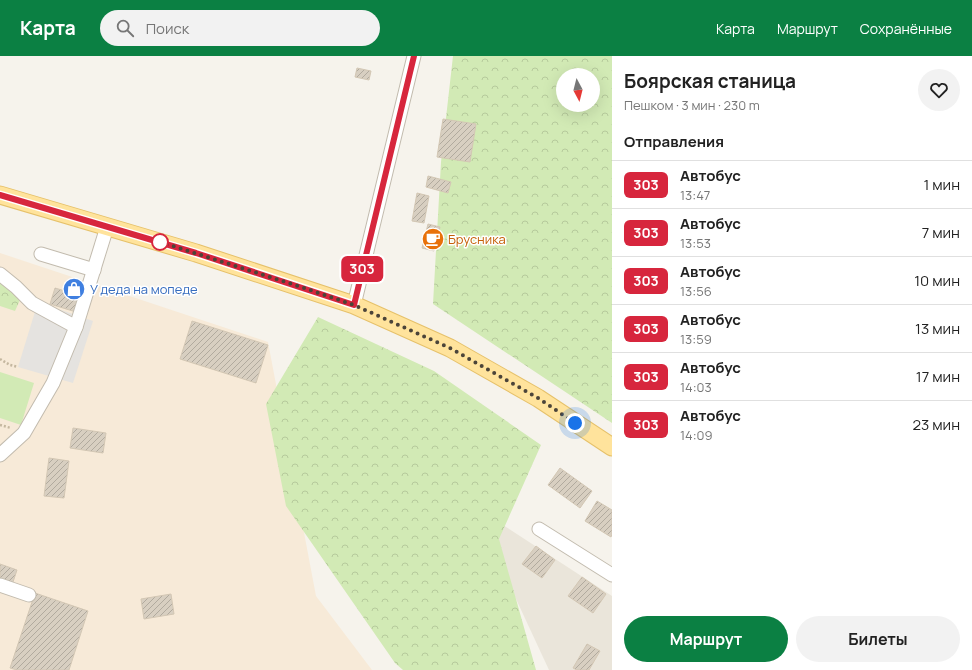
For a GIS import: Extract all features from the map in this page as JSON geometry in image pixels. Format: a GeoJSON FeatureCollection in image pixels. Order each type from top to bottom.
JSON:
{"type":"FeatureCollection","features":[{"type":"Feature","properties":{"kind":"main road"},"geometry":{"type":"LineString","coordinates":[[0,195],[211,258],[354,305],[450,348],[538,398],[612,447]]}},
{"type":"Feature","properties":{"kind":"street"},"geometry":{"type":"LineString","coordinates":[[354,305],[414,56]]}},
{"type":"Feature","properties":{"kind":"street"},"geometry":{"type":"LineString","coordinates":[[0,455],[24,433],[53,383],[76,327],[107,227]]}},
{"type":"Feature","properties":{"kind":"street"},"geometry":{"type":"LineString","coordinates":[[41,254],[94,270]]}},
{"type":"Feature","properties":{"kind":"street"},"geometry":{"type":"LineString","coordinates":[[0,274],[32,303],[76,327]]}},
{"type":"Feature","properties":{"kind":"street"},"geometry":{"type":"LineString","coordinates":[[539,529],[612,575]]}},
{"type":"Feature","properties":{"kind":"street"},"geometry":{"type":"LineString","coordinates":[[0,585],[29,595]]}},
{"type":"Feature","properties":{"kind":"path"},"geometry":{"type":"LineString","coordinates":[[0,359],[10,365],[18,367]]}},
{"type":"Feature","properties":{"kind":"shaded area"},"geometry":{"type":"Polygon","coordinates":[[[0,253],[268,342],[316,596],[372,670],[0,670],[0,253]]]}},
{"type":"Feature","properties":{"kind":"shaded area"},"geometry":{"type":"Polygon","coordinates":[[[38,302],[93,321],[73,383],[18,367],[38,302]]]}},
{"type":"Feature","properties":{"kind":"shaded area"},"geometry":{"type":"Polygon","coordinates":[[[500,523],[612,596],[612,670],[549,670],[491,545],[500,523]]]}},
{"type":"Feature","properties":{"kind":"green space"},"geometry":{"type":"Polygon","coordinates":[[[453,56],[612,56],[612,423],[433,304],[441,162],[453,56]]]}},
{"type":"Feature","properties":{"kind":"green space"},"geometry":{"type":"Polygon","coordinates":[[[0,281],[20,300],[15,311],[0,306],[0,281]]]}},
{"type":"Feature","properties":{"kind":"green space"},"geometry":{"type":"Polygon","coordinates":[[[318,317],[434,371],[541,445],[499,539],[536,670],[403,670],[395,663],[286,506],[266,404],[318,317]]]}},
{"type":"Feature","properties":{"kind":"green space"},"geometry":{"type":"Polygon","coordinates":[[[0,372],[34,383],[21,425],[0,418],[0,372]]]}},
{"type":"Feature","properties":{"kind":"building"},"geometry":{"type":"Polygon","coordinates":[[[357,68],[371,71],[369,80],[355,77],[357,68]]]}},
{"type":"Feature","properties":{"kind":"building"},"geometry":{"type":"Polygon","coordinates":[[[443,119],[476,124],[470,162],[437,157],[443,119]]]}},
{"type":"Feature","properties":{"kind":"building"},"geometry":{"type":"Polygon","coordinates":[[[428,176],[451,182],[448,193],[426,187],[428,176]]]}},
{"type":"Feature","properties":{"kind":"building"},"geometry":{"type":"Polygon","coordinates":[[[417,193],[429,196],[424,223],[412,221],[417,193]]]}},
{"type":"Feature","properties":{"kind":"building"},"geometry":{"type":"Polygon","coordinates":[[[428,224],[440,227],[434,251],[422,248],[428,224]]]}},
{"type":"Feature","properties":{"kind":"building"},"geometry":{"type":"Polygon","coordinates":[[[55,288],[82,296],[76,312],[50,304],[55,288]]]}},
{"type":"Feature","properties":{"kind":"building"},"geometry":{"type":"Polygon","coordinates":[[[192,321],[268,345],[256,383],[180,359],[192,321]]]}},
{"type":"Feature","properties":{"kind":"building"},"geometry":{"type":"Polygon","coordinates":[[[73,428],[106,433],[103,453],[70,448],[73,428]]]}},
{"type":"Feature","properties":{"kind":"building"},"geometry":{"type":"Polygon","coordinates":[[[49,458],[69,461],[64,498],[44,496],[49,458]]]}},
{"type":"Feature","properties":{"kind":"building"},"geometry":{"type":"Polygon","coordinates":[[[560,468],[592,491],[580,508],[548,485],[560,468]]]}},
{"type":"Feature","properties":{"kind":"building"},"geometry":{"type":"Polygon","coordinates":[[[597,501],[612,510],[611,537],[585,521],[597,501]]]}},
{"type":"Feature","properties":{"kind":"building"},"geometry":{"type":"Polygon","coordinates":[[[536,546],[555,560],[542,578],[522,564],[536,546]]]}},
{"type":"Feature","properties":{"kind":"building"},"geometry":{"type":"Polygon","coordinates":[[[0,564],[17,570],[12,585],[0,581],[0,564]]]}},
{"type":"Feature","properties":{"kind":"building"},"geometry":{"type":"Polygon","coordinates":[[[582,577],[606,594],[593,613],[568,596],[582,577]]]}},
{"type":"Feature","properties":{"kind":"building"},"geometry":{"type":"Polygon","coordinates":[[[35,593],[88,611],[69,670],[17,670],[10,668],[35,593]]]}},
{"type":"Feature","properties":{"kind":"building"},"geometry":{"type":"Polygon","coordinates":[[[171,594],[174,614],[144,619],[141,599],[171,594]]]}},
{"type":"Feature","properties":{"kind":"building"},"geometry":{"type":"Polygon","coordinates":[[[587,644],[600,651],[589,670],[577,670],[573,668],[587,644]]]}},
{"type":"Feature","properties":{"kind":"bus line","name":"303"},"geometry":{"type":"LineString","coordinates":[[0,195],[196,253],[354,305],[414,56]]}},
{"type":"Feature","properties":{"kind":"place","name":"Брусника"},"geometry":{"type":"Point","coordinates":[433,239]}},
{"type":"Feature","properties":{"kind":"place","name":"У деда на мопеде"},"geometry":{"type":"Point","coordinates":[74,289]}},
{"type":"Feature","properties":{"kind":"route"},"geometry":{"type":"LineString","coordinates":[[160,242],[354,305],[450,348],[538,398],[575,423]]}}]}
